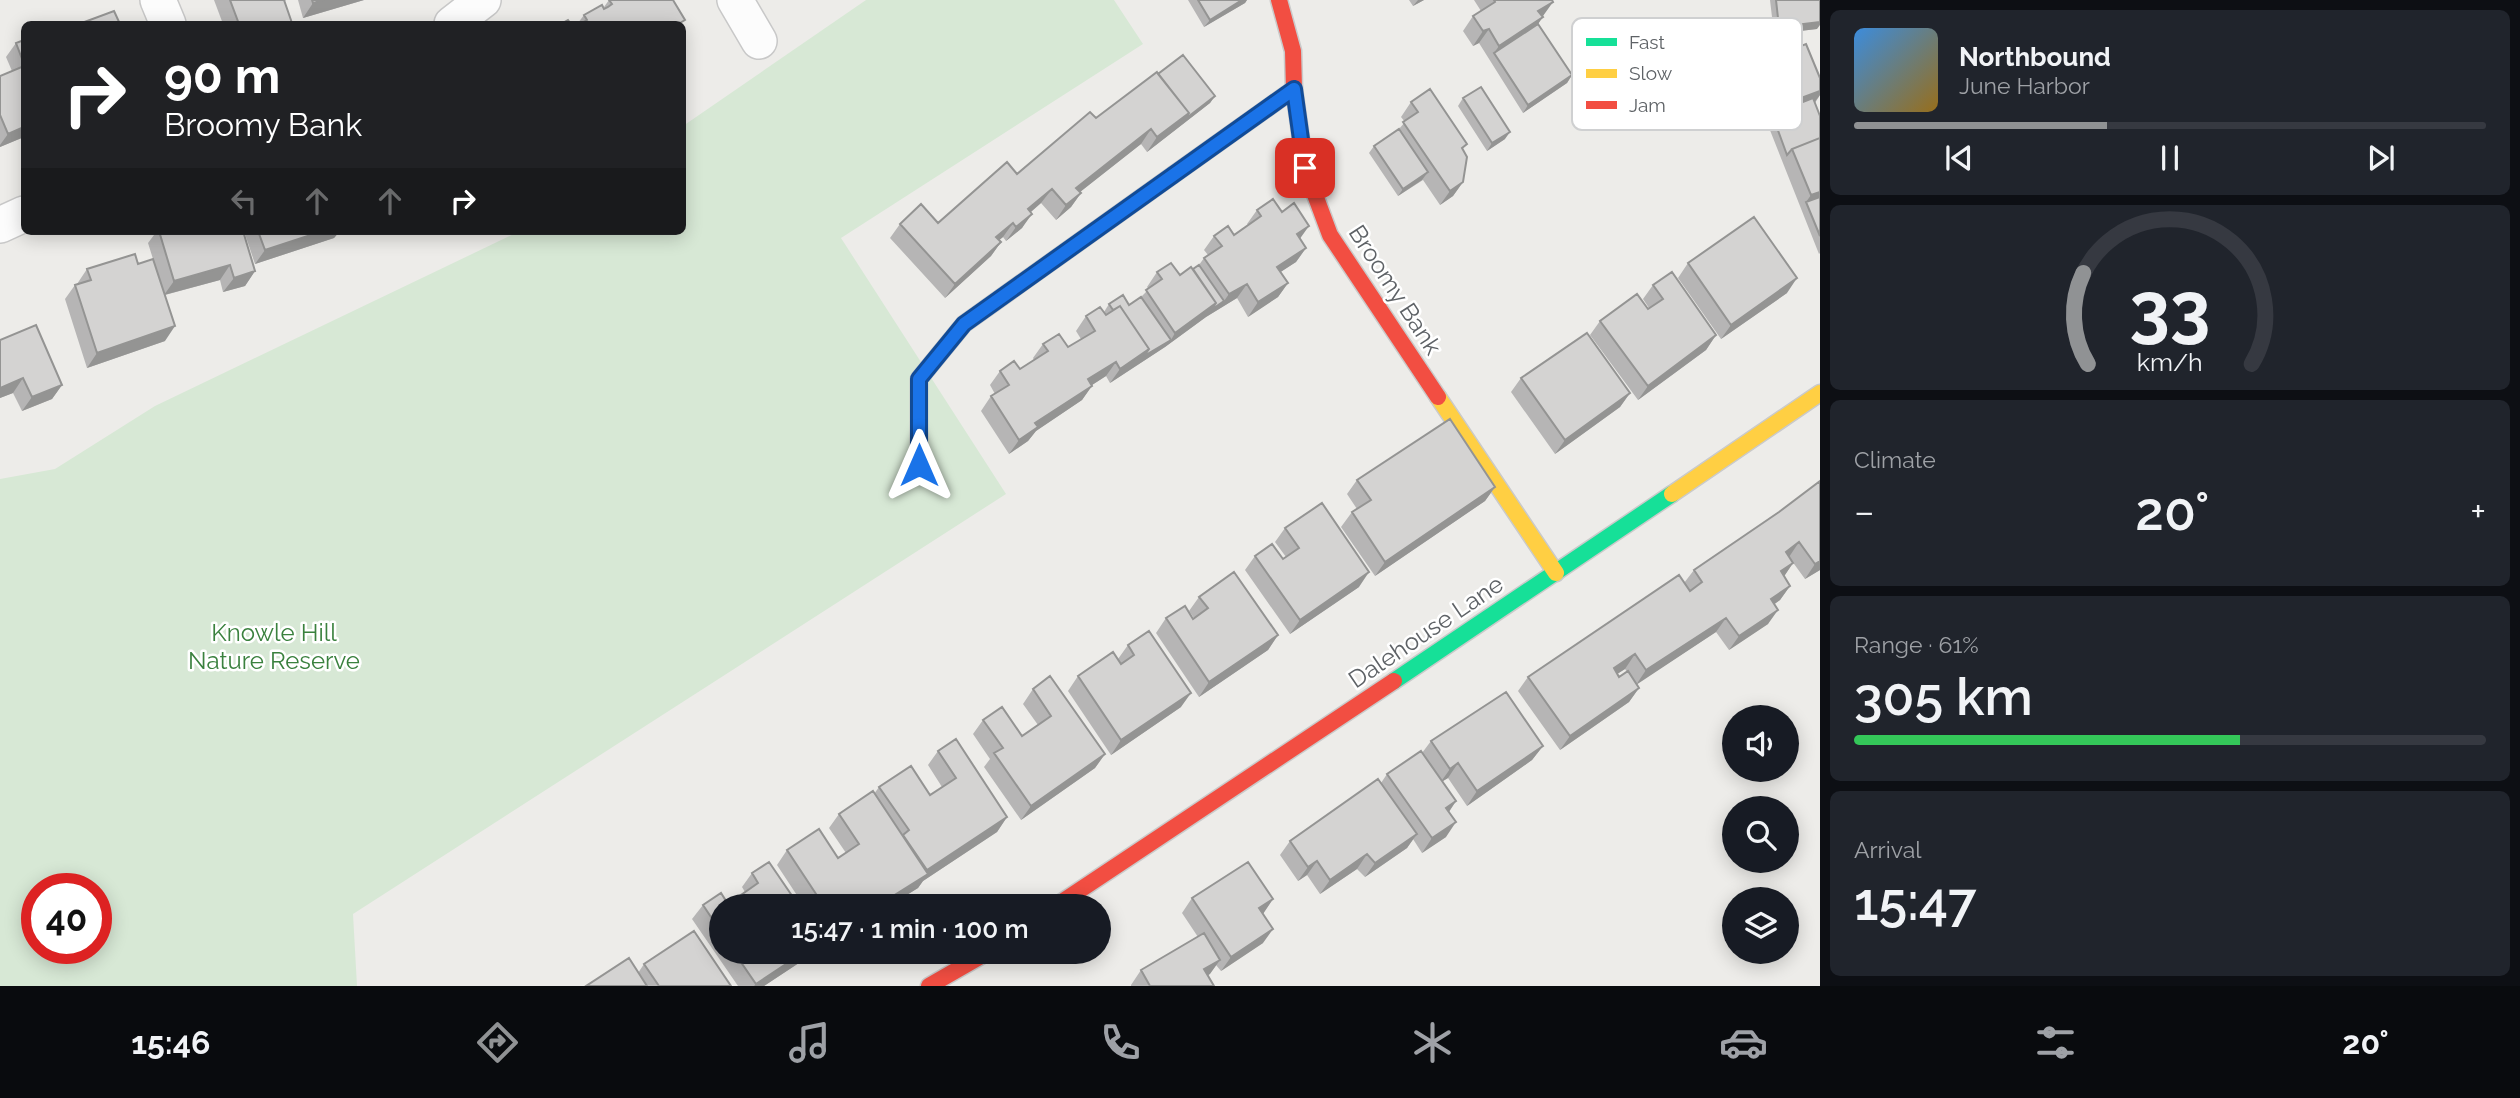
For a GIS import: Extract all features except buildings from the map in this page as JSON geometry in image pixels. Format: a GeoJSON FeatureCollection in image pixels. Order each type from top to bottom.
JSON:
{"type":"FeatureCollection","features":[{"type":"Feature","properties":{"kind":"street"},"geometry":{"type":"LineString","coordinates":[[158,0],[167,21]]}},
{"type":"Feature","properties":{"kind":"street"},"geometry":{"type":"LineString","coordinates":[[456,21],[483,0]]}},
{"type":"Feature","properties":{"kind":"street"},"geometry":{"type":"LineString","coordinates":[[735,0],[759,41]]}},
{"type":"Feature","properties":{"kind":"street","name":"Broomy Bank"},"geometry":{"type":"LineString","coordinates":[[1279,0],[1293,51],[1294,89],[1305,168],[1330,235],[1556,573]]}},
{"type":"Feature","properties":{"kind":"street"},"geometry":{"type":"LineString","coordinates":[[919,465],[919,379],[964,324],[1294,89]]}},
{"type":"Feature","properties":{"kind":"street"},"geometry":{"type":"LineString","coordinates":[[0,225],[21,215]]}},
{"type":"Feature","properties":{"kind":"street","name":"Dalehouse Lane"},"geometry":{"type":"LineString","coordinates":[[1074,894],[1556,573],[1820,393]]}},
{"type":"Feature","properties":{"kind":"street"},"geometry":{"type":"LineString","coordinates":[[929,986],[967,964]]}},
{"type":"Feature","properties":{"kind":"green space","name":"Knowle Hill Nature Reserve"},"geometry":{"type":"Polygon","coordinates":[[[866,0],[1114,0],[1143,44],[841,238],[1006,494],[353,914],[357,986],[0,986],[0,479],[55,469],[155,406],[512,235],[686,235],[686,124],[866,0]]]}},
{"type":"Feature","properties":{"kind":"traffic: fast"},"geometry":{"type":"LineString","coordinates":[[919,465],[919,379],[964,324],[1173,175]]}},
{"type":"Feature","properties":{"kind":"traffic: fast"},"geometry":{"type":"LineString","coordinates":[[1394,681],[1672,494]]}},
{"type":"Feature","properties":{"kind":"traffic: slow"},"geometry":{"type":"LineString","coordinates":[[1173,175],[1294,89]]}},
{"type":"Feature","properties":{"kind":"traffic: slow"},"geometry":{"type":"LineString","coordinates":[[1672,494],[1820,393]]}},
{"type":"Feature","properties":{"kind":"traffic: slow"},"geometry":{"type":"LineString","coordinates":[[1438,397],[1556,573]]}},
{"type":"Feature","properties":{"kind":"traffic: jam"},"geometry":{"type":"LineString","coordinates":[[1279,0],[1293,51],[1294,89],[1305,168],[1330,235],[1438,397]]}},
{"type":"Feature","properties":{"kind":"traffic: jam"},"geometry":{"type":"LineString","coordinates":[[1074,894],[1394,681]]}},
{"type":"Feature","properties":{"kind":"traffic: jam"},"geometry":{"type":"LineString","coordinates":[[929,986],[967,964]]}},
{"type":"Feature","properties":{"kind":"route"},"geometry":{"type":"LineString","coordinates":[[919,465],[919,379],[964,324],[1294,89],[1305,168]]}}]}
